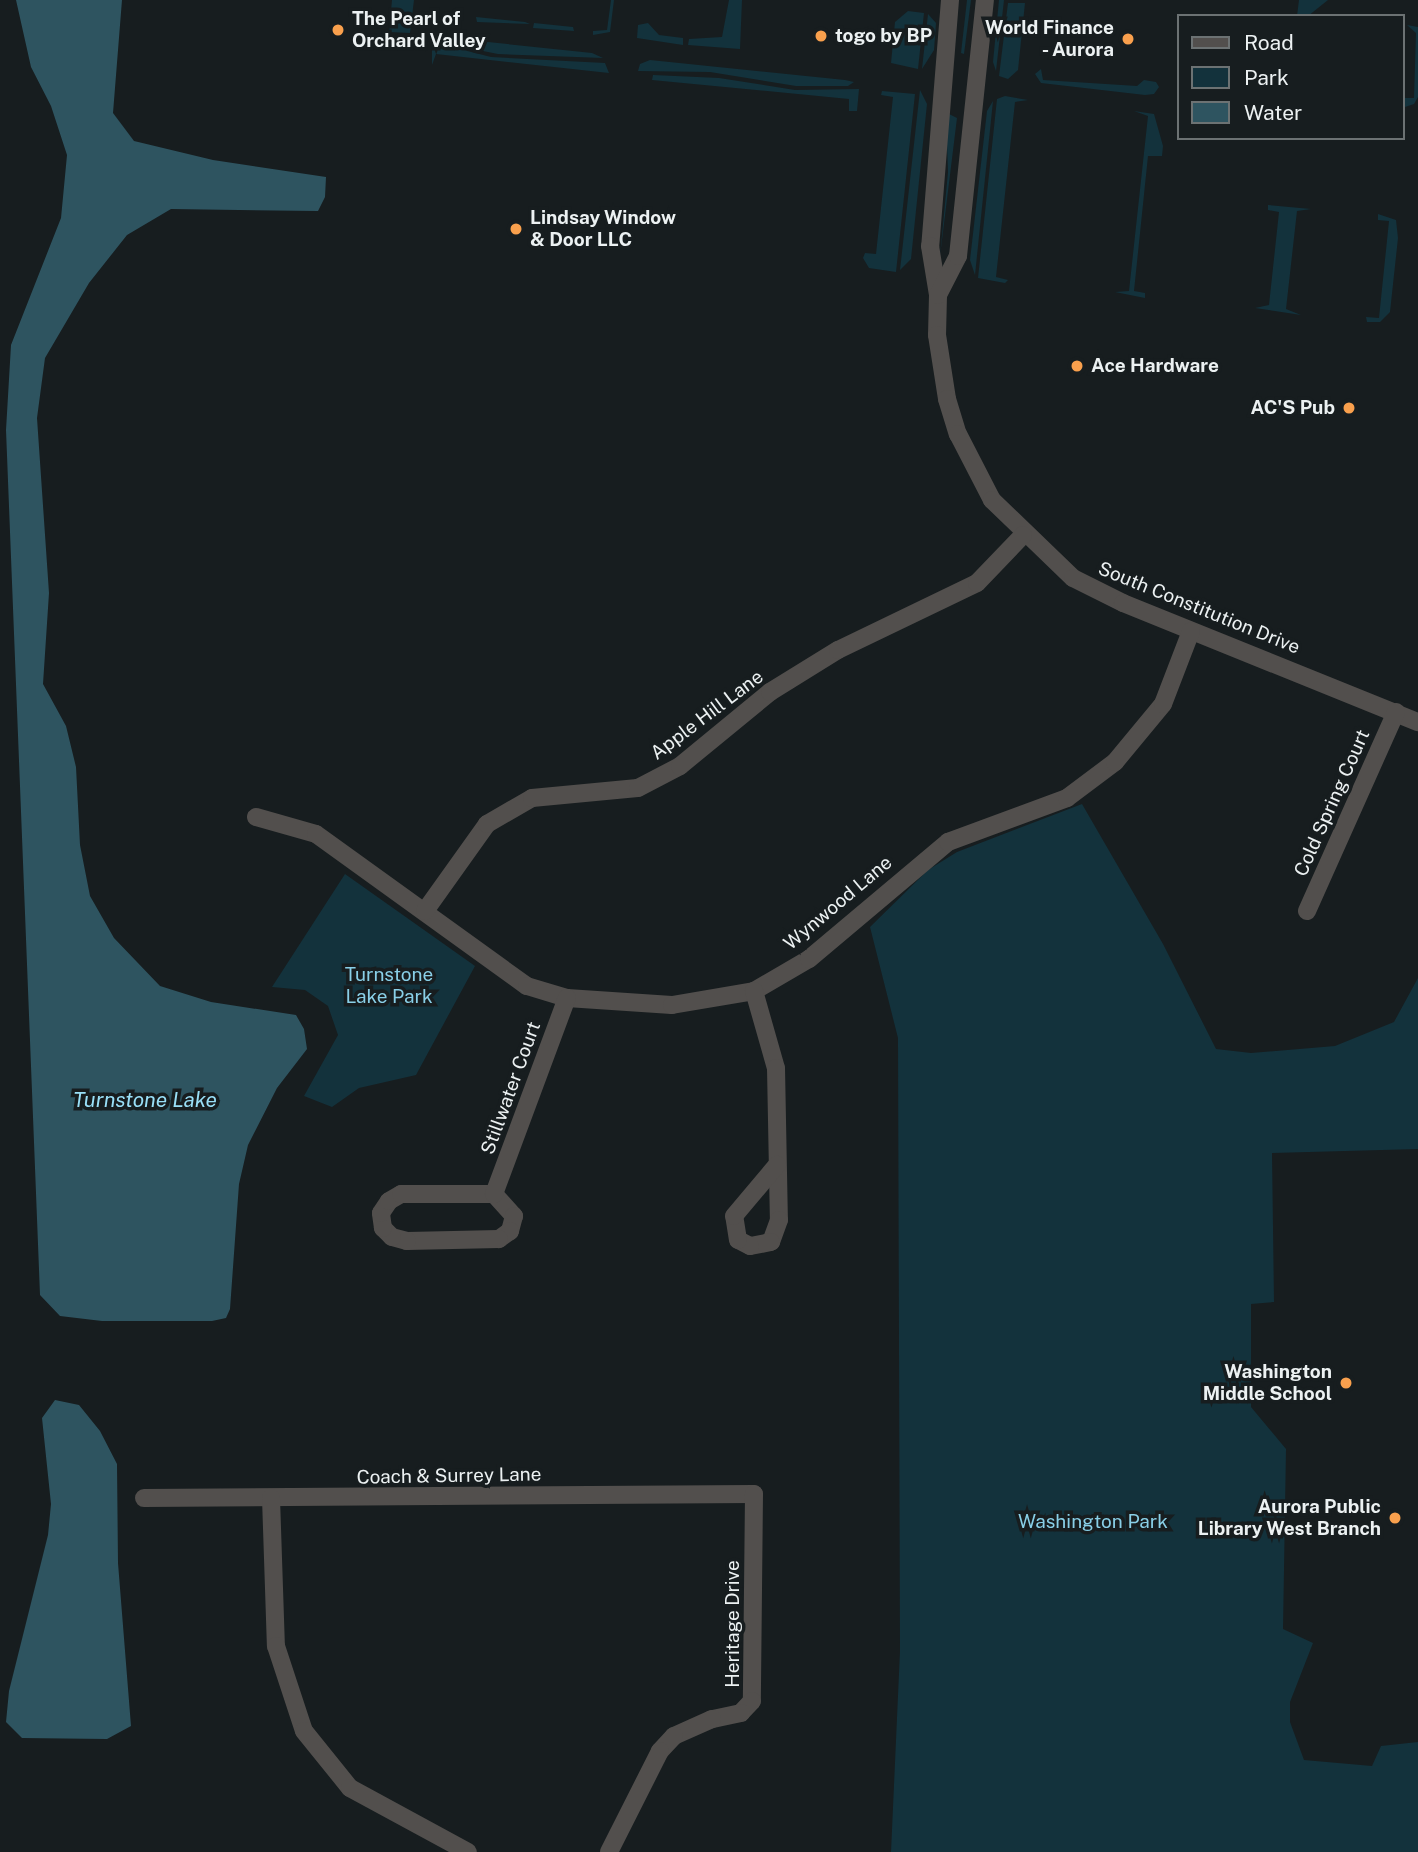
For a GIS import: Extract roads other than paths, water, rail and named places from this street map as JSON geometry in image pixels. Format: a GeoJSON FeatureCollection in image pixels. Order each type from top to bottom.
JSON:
{"type":"FeatureCollection","features":[{"type":"Feature","properties":{"kind":"street","name":"South Constitution Drive"},"geometry":{"type":"LineString","coordinates":[[950,0],[930,246],[938,295],[942,373],[958,434],[992,500],[1023,535],[1073,578],[1191,631],[1418,722]]}},
{"type":"Feature","properties":{"kind":"street"},"geometry":{"type":"LineString","coordinates":[[938,295],[958,256],[985,0]]}},
{"type":"Feature","properties":{"kind":"street","name":"Apple Hill Lane"},"geometry":{"type":"LineString","coordinates":[[425,911],[487,824],[532,798],[638,788],[680,766],[770,692],[838,650],[976,583],[1023,535]]}},
{"type":"Feature","properties":{"kind":"street","name":"Wynwood Lane"},"geometry":{"type":"LineString","coordinates":[[256,817],[316,834],[527,986],[567,998],[672,1005],[754,991],[809,959],[948,842],[1067,798],[1115,762],[1163,704],[1191,631]]}},
{"type":"Feature","properties":{"kind":"street","name":"Cold Spring Court"},"geometry":{"type":"LineString","coordinates":[[1307,911],[1396,712]]}},
{"type":"Feature","properties":{"kind":"street"},"geometry":{"type":"LineString","coordinates":[[754,991],[776,1068],[776,1165]]}},
{"type":"Feature","properties":{"kind":"street","name":"Stillwater Court"},"geometry":{"type":"LineString","coordinates":[[494,1194],[567,998]]}},
{"type":"Feature","properties":{"kind":"street"},"geometry":{"type":"LineString","coordinates":[[401,1194],[494,1194],[514,1216],[510,1231],[499,1239],[407,1241],[392,1237],[383,1228],[381,1213],[388,1201],[401,1194]]}},
{"type":"Feature","properties":{"kind":"street","name":"Coach & Surrey Lane"},"geometry":{"type":"LineString","coordinates":[[144,1499],[754,1493]]}},
{"type":"Feature","properties":{"kind":"street","name":"Heritage Drive"},"geometry":{"type":"LineString","coordinates":[[609,1852],[660,1751],[674,1736],[712,1719],[741,1713],[752,1701],[754,1493]]}},
{"type":"Feature","properties":{"kind":"street"},"geometry":{"type":"LineString","coordinates":[[271,1499],[276,1646],[304,1731],[350,1788],[468,1852]]}},
{"type":"Feature","properties":{"kind":"water","name":"Turnstone Lake"},"geometry":{"type":"Polygon","coordinates":[[[16,0],[122,0],[113,113],[134,141],[213,160],[326,177],[325,197],[318,211],[171,209],[127,235],[89,283],[45,358],[37,418],[49,593],[43,684],[66,726],[76,767],[80,845],[90,896],[114,938],[160,986],[211,1002],[296,1015],[304,1029],[307,1049],[277,1088],[248,1145],[239,1184],[230,1309],[226,1318],[212,1321],[102,1321],[60,1316],[40,1295],[6,430],[11,345],[61,218],[67,155],[51,106],[31,67],[16,0]]]}},
{"type":"Feature","properties":{"kind":"water"},"geometry":{"type":"Polygon","coordinates":[[[55,1400],[79,1405],[100,1431],[117,1464],[118,1563],[131,1726],[107,1739],[22,1738],[6,1722],[9,1691],[48,1535],[51,1504],[42,1418],[55,1400]]]}},
{"type":"Feature","properties":{"kind":"place","name":"The Pearl of Orchard Valley"},"geometry":{"type":"Point","coordinates":[338,30]}},
{"type":"Feature","properties":{"kind":"place","name":"togo by BP"},"geometry":{"type":"Point","coordinates":[821,36]}},
{"type":"Feature","properties":{"kind":"place","name":"World Finance - Aurora"},"geometry":{"type":"Point","coordinates":[1128,39]}},
{"type":"Feature","properties":{"kind":"place","name":"Lindsay Window & Door LLC"},"geometry":{"type":"Point","coordinates":[516,229]}},
{"type":"Feature","properties":{"kind":"place","name":"Ace Hardware"},"geometry":{"type":"Point","coordinates":[1077,366]}},
{"type":"Feature","properties":{"kind":"place","name":"AC'S Pub"},"geometry":{"type":"Point","coordinates":[1349,408]}},
{"type":"Feature","properties":{"kind":"place","name":"Washington Middle School"},"geometry":{"type":"Point","coordinates":[1346,1383]}},
{"type":"Feature","properties":{"kind":"place","name":"Aurora Public Library West Branch"},"geometry":{"type":"Point","coordinates":[1395,1518]}},
{"type":"Feature","properties":{"kind":"park label","name":"Turnstone Lake Park"},"geometry":{"type":"Point","coordinates":[389,986]}},
{"type":"Feature","properties":{"kind":"park label","name":"Washington Park"},"geometry":{"type":"Point","coordinates":[1093,1522]}}]}
